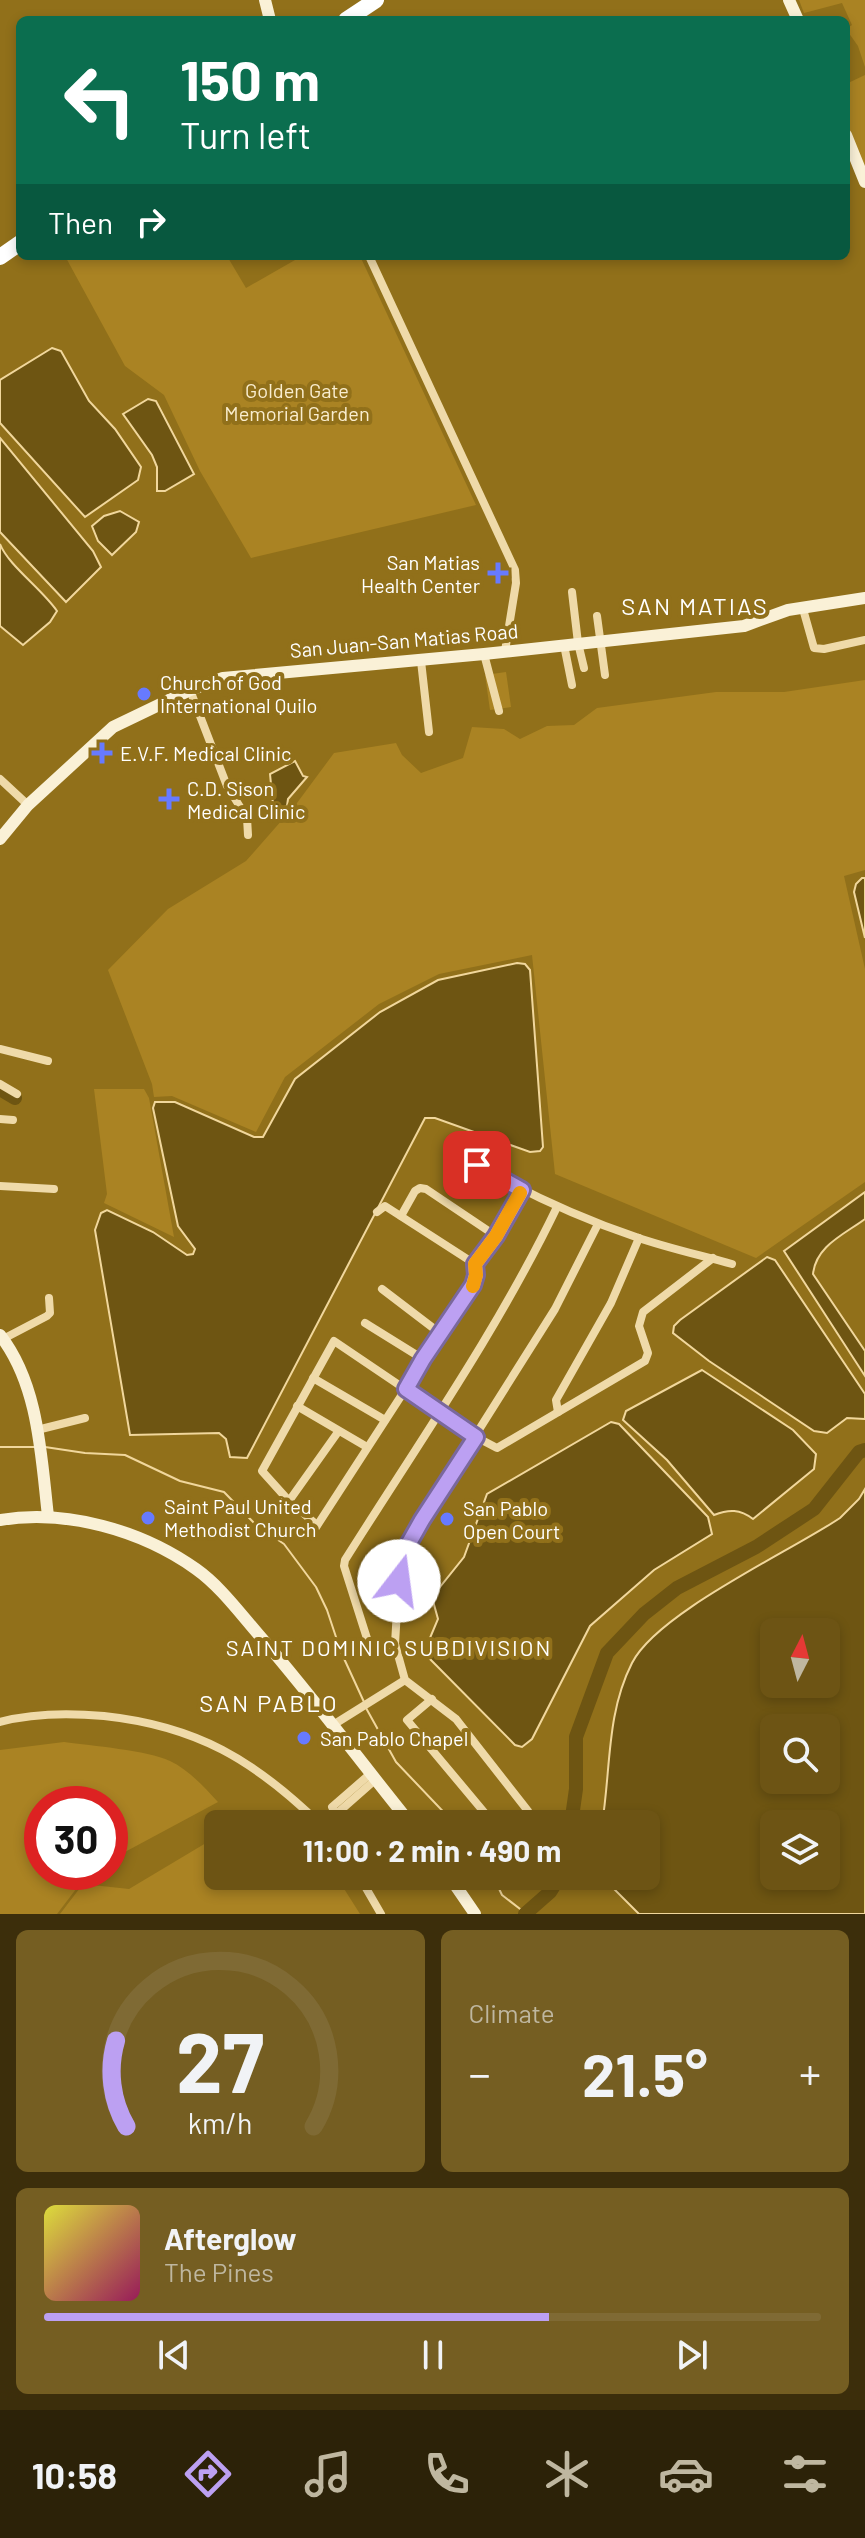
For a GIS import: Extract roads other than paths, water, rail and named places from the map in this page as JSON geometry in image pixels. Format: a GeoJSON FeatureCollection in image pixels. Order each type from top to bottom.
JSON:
{"type":"FeatureCollection","features":[{"type":"Feature","properties":{"kind":"highway"},"geometry":{"type":"LineString","coordinates":[[352,16],[376,0]]}},
{"type":"Feature","properties":{"kind":"street"},"geometry":{"type":"LineString","coordinates":[[850,145],[865,182]]}},
{"type":"Feature","properties":{"kind":"street"},"geometry":{"type":"LineString","coordinates":[[371,260],[515,570],[516,583],[505,651]]}},
{"type":"Feature","properties":{"kind":"street"},"geometry":{"type":"LineString","coordinates":[[572,592],[584,668]]}},
{"type":"Feature","properties":{"kind":"street","name":"San Juan-San Matias Road"},"geometry":{"type":"LineString","coordinates":[[0,839],[5,822],[28,805],[113,727],[190,690],[223,678],[421,661],[744,626],[788,610],[865,598]]}},
{"type":"Feature","properties":{"kind":"street"},"geometry":{"type":"LineString","coordinates":[[803,609],[814,648],[824,649],[865,640]]}},
{"type":"Feature","properties":{"kind":"street"},"geometry":{"type":"LineString","coordinates":[[597,616],[605,675]]}},
{"type":"Feature","properties":{"kind":"street"},"geometry":{"type":"LineString","coordinates":[[564,645],[572,685]]}},
{"type":"Feature","properties":{"kind":"street"},"geometry":{"type":"LineString","coordinates":[[484,654],[499,711]]}},
{"type":"Feature","properties":{"kind":"street"},"geometry":{"type":"LineString","coordinates":[[421,661],[429,732]]}},
{"type":"Feature","properties":{"kind":"street"},"geometry":{"type":"LineString","coordinates":[[190,690],[227,786],[247,818],[248,835]]}},
{"type":"Feature","properties":{"kind":"street"},"geometry":{"type":"LineString","coordinates":[[0,779],[28,805]]}},
{"type":"Feature","properties":{"kind":"street"},"geometry":{"type":"LineString","coordinates":[[0,1049],[48,1061]]}},
{"type":"Feature","properties":{"kind":"street"},"geometry":{"type":"LineString","coordinates":[[0,1084],[17,1094]]}},
{"type":"Feature","properties":{"kind":"street"},"geometry":{"type":"LineString","coordinates":[[0,1119],[13,1120]]}},
{"type":"Feature","properties":{"kind":"street"},"geometry":{"type":"LineString","coordinates":[[477,1165],[522,1190],[598,1224],[732,1264]]}},
{"type":"Feature","properties":{"kind":"street"},"geometry":{"type":"LineString","coordinates":[[0,1186],[54,1189]]}},
{"type":"Feature","properties":{"kind":"street"},"geometry":{"type":"LineString","coordinates":[[401,1216],[415,1191],[426,1189],[496,1236]]}},
{"type":"Feature","properties":{"kind":"street"},"geometry":{"type":"LineString","coordinates":[[311,1535],[473,1285],[475,1264],[496,1236],[522,1190]]}},
{"type":"Feature","properties":{"kind":"street"},"geometry":{"type":"LineString","coordinates":[[377,1212],[385,1206],[475,1264]]}},
{"type":"Feature","properties":{"kind":"street"},"geometry":{"type":"LineString","coordinates":[[395,1644],[371,1651],[345,1562],[532,1260],[557,1207]]}},
{"type":"Feature","properties":{"kind":"street"},"geometry":{"type":"LineString","coordinates":[[527,1810],[456,1719],[405,1680],[395,1644],[400,1559],[555,1309],[598,1224]]}},
{"type":"Feature","properties":{"kind":"street"},"geometry":{"type":"LineString","coordinates":[[558,1412],[556,1400],[611,1303],[639,1238]]}},
{"type":"Feature","properties":{"kind":"street"},"geometry":{"type":"LineString","coordinates":[[317,1525],[289,1501],[262,1471],[334,1341],[497,1448],[645,1361],[648,1353],[639,1326],[643,1312],[713,1258]]}},
{"type":"Feature","properties":{"kind":"street"},"geometry":{"type":"LineString","coordinates":[[382,1289],[441,1334]]}},
{"type":"Feature","properties":{"kind":"street"},"geometry":{"type":"LineString","coordinates":[[48,1516],[38,1435],[19,1367],[2,1337],[47,1316],[50,1313],[49,1298]]}},
{"type":"Feature","properties":{"kind":"street"},"geometry":{"type":"LineString","coordinates":[[365,1323],[423,1359]]}},
{"type":"Feature","properties":{"kind":"street"},"geometry":{"type":"LineString","coordinates":[[313,1378],[385,1420]]}},
{"type":"Feature","properties":{"kind":"street"},"geometry":{"type":"LineString","coordinates":[[297,1406],[367,1447]]}},
{"type":"Feature","properties":{"kind":"street"},"geometry":{"type":"LineString","coordinates":[[38,1435],[85,1418]]}},
{"type":"Feature","properties":{"kind":"street"},"geometry":{"type":"LineString","coordinates":[[289,1501],[338,1432]]}},
{"type":"Feature","properties":{"kind":"street"},"geometry":{"type":"LineString","coordinates":[[0,1520],[48,1516],[72,1520],[143,1541],[197,1570],[234,1606],[400,1810]]}},
{"type":"Feature","properties":{"kind":"street"},"geometry":{"type":"LineString","coordinates":[[333,1725],[405,1680]]}},
{"type":"Feature","properties":{"kind":"street"},"geometry":{"type":"LineString","coordinates":[[432,1699],[407,1720],[482,1810]]}},
{"type":"Feature","properties":{"kind":"street"},"geometry":{"type":"LineString","coordinates":[[0,1722],[43,1715],[87,1714],[173,1728],[228,1752],[259,1771],[306,1810]]}},
{"type":"Feature","properties":{"kind":"street"},"geometry":{"type":"LineString","coordinates":[[340,1810],[373,1777]]}},
{"type":"Feature","properties":{"kind":"street"},"geometry":{"type":"LineString","coordinates":[[367,1890],[381,1914]]}},
{"type":"Feature","properties":{"kind":"street"},"geometry":{"type":"LineString","coordinates":[[459,1890],[475,1914]]}},
{"type":"Feature","properties":{"kind":"waterway"},"geometry":{"type":"LineString","coordinates":[[0,1089],[15,1098]]}},
{"type":"Feature","properties":{"kind":"waterway"},"geometry":{"type":"LineString","coordinates":[[0,1447],[35,1447]]}},
{"type":"Feature","properties":{"kind":"waterway"},"geometry":{"type":"LineString","coordinates":[[45,1447],[125,1455],[180,1481],[224,1492],[256,1525],[284,1544],[316,1587],[364,1702]]}},
{"type":"Feature","properties":{"kind":"waterway"},"geometry":{"type":"LineString","coordinates":[[573,1810],[576,1737],[607,1653],[644,1614],[677,1588],[756,1547],[814,1509],[859,1452],[865,1450]]}},
{"type":"Feature","properties":{"kind":"waterway"},"geometry":{"type":"LineString","coordinates":[[366,1708],[396,1762],[442,1810]]}},
{"type":"Feature","properties":{"kind":"waterway"},"geometry":{"type":"LineString","coordinates":[[500,1890],[524,1912]]}},
{"type":"Feature","properties":{"kind":"waterway"},"geometry":{"type":"LineString","coordinates":[[525,1914],[551,1890]]}},
{"type":"Feature","properties":{"kind":"place","name":"San Matias Health Center"},"geometry":{"type":"Point","coordinates":[498,573]}},
{"type":"Feature","properties":{"kind":"place","name":"Church of God International Quilo"},"geometry":{"type":"Point","coordinates":[144,694]}},
{"type":"Feature","properties":{"kind":"place","name":"E.V.F. Medical Clinic"},"geometry":{"type":"Point","coordinates":[102,753]}},
{"type":"Feature","properties":{"kind":"place","name":"C.D. Sison Medical Clinic"},"geometry":{"type":"Point","coordinates":[169,799]}},
{"type":"Feature","properties":{"kind":"place","name":"Saint Paul United Methodist Church"},"geometry":{"type":"Point","coordinates":[148,1518]}},
{"type":"Feature","properties":{"kind":"place","name":"San Pablo Open Court"},"geometry":{"type":"Point","coordinates":[447,1519]}},
{"type":"Feature","properties":{"kind":"place","name":"San Pablo Chapel"},"geometry":{"type":"Point","coordinates":[304,1738]}},
{"type":"Feature","properties":{"kind":"district","name":"SAN MATIAS"},"geometry":{"type":"Point","coordinates":[695,605]}},
{"type":"Feature","properties":{"kind":"district","name":"SAINT DOMINIC SUBDIVISION"},"geometry":{"type":"Point","coordinates":[389,1647]}},
{"type":"Feature","properties":{"kind":"district","name":"SAN PABLO"},"geometry":{"type":"Point","coordinates":[269,1702]}},
{"type":"Feature","properties":{"kind":"park label","name":"Golden Gate Memorial Garden"},"geometry":{"type":"Point","coordinates":[297,402]}}]}
